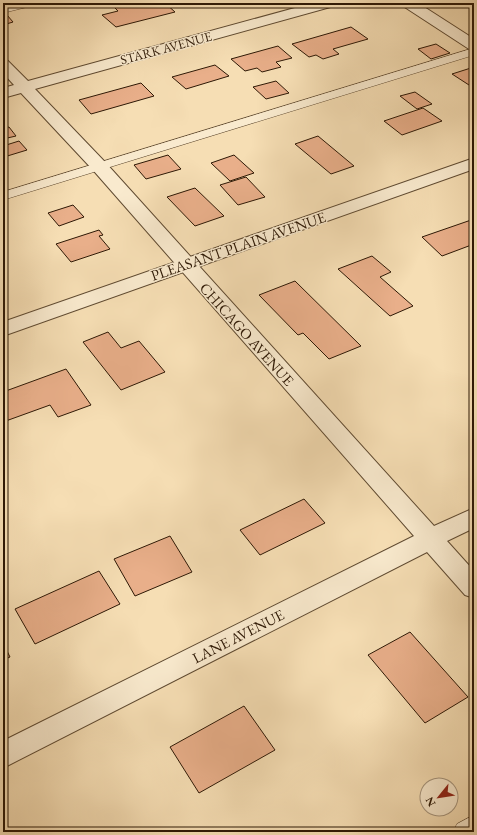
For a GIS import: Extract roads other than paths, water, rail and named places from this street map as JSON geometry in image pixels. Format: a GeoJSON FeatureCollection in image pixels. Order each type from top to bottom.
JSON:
{"type":"FeatureCollection","features":[{"type":"Feature","properties":{"kind":"street","name":"STARK AVENUE"},"geometry":{"type":"LineString","coordinates":[[3,93],[329,3]]}},
{"type":"Feature","properties":{"kind":"street"},"geometry":{"type":"LineString","coordinates":[[408,3],[474,46]]}},
{"type":"Feature","properties":{"kind":"street","name":"CHICAGO AVENUE"},"geometry":{"type":"LineString","coordinates":[[3,64],[99,166],[474,588]]}},
{"type":"Feature","properties":{"kind":"street","name":"PLEASANT PLAIN AVENUE"},"geometry":{"type":"LineString","coordinates":[[3,329],[474,163]]}},
{"type":"Feature","properties":{"kind":"street","name":"LANE AVENUE"},"geometry":{"type":"LineString","coordinates":[[3,756],[474,516]]}},
{"type":"Feature","properties":{"kind":"lane"},"geometry":{"type":"LineString","coordinates":[[3,10],[31,3]]}},
{"type":"Feature","properties":{"kind":"lane"},"geometry":{"type":"LineString","coordinates":[[3,196],[474,51]]}},
{"type":"Feature","properties":{"kind":"lane"},"geometry":{"type":"LineString","coordinates":[[465,832],[474,826]]}}]}
